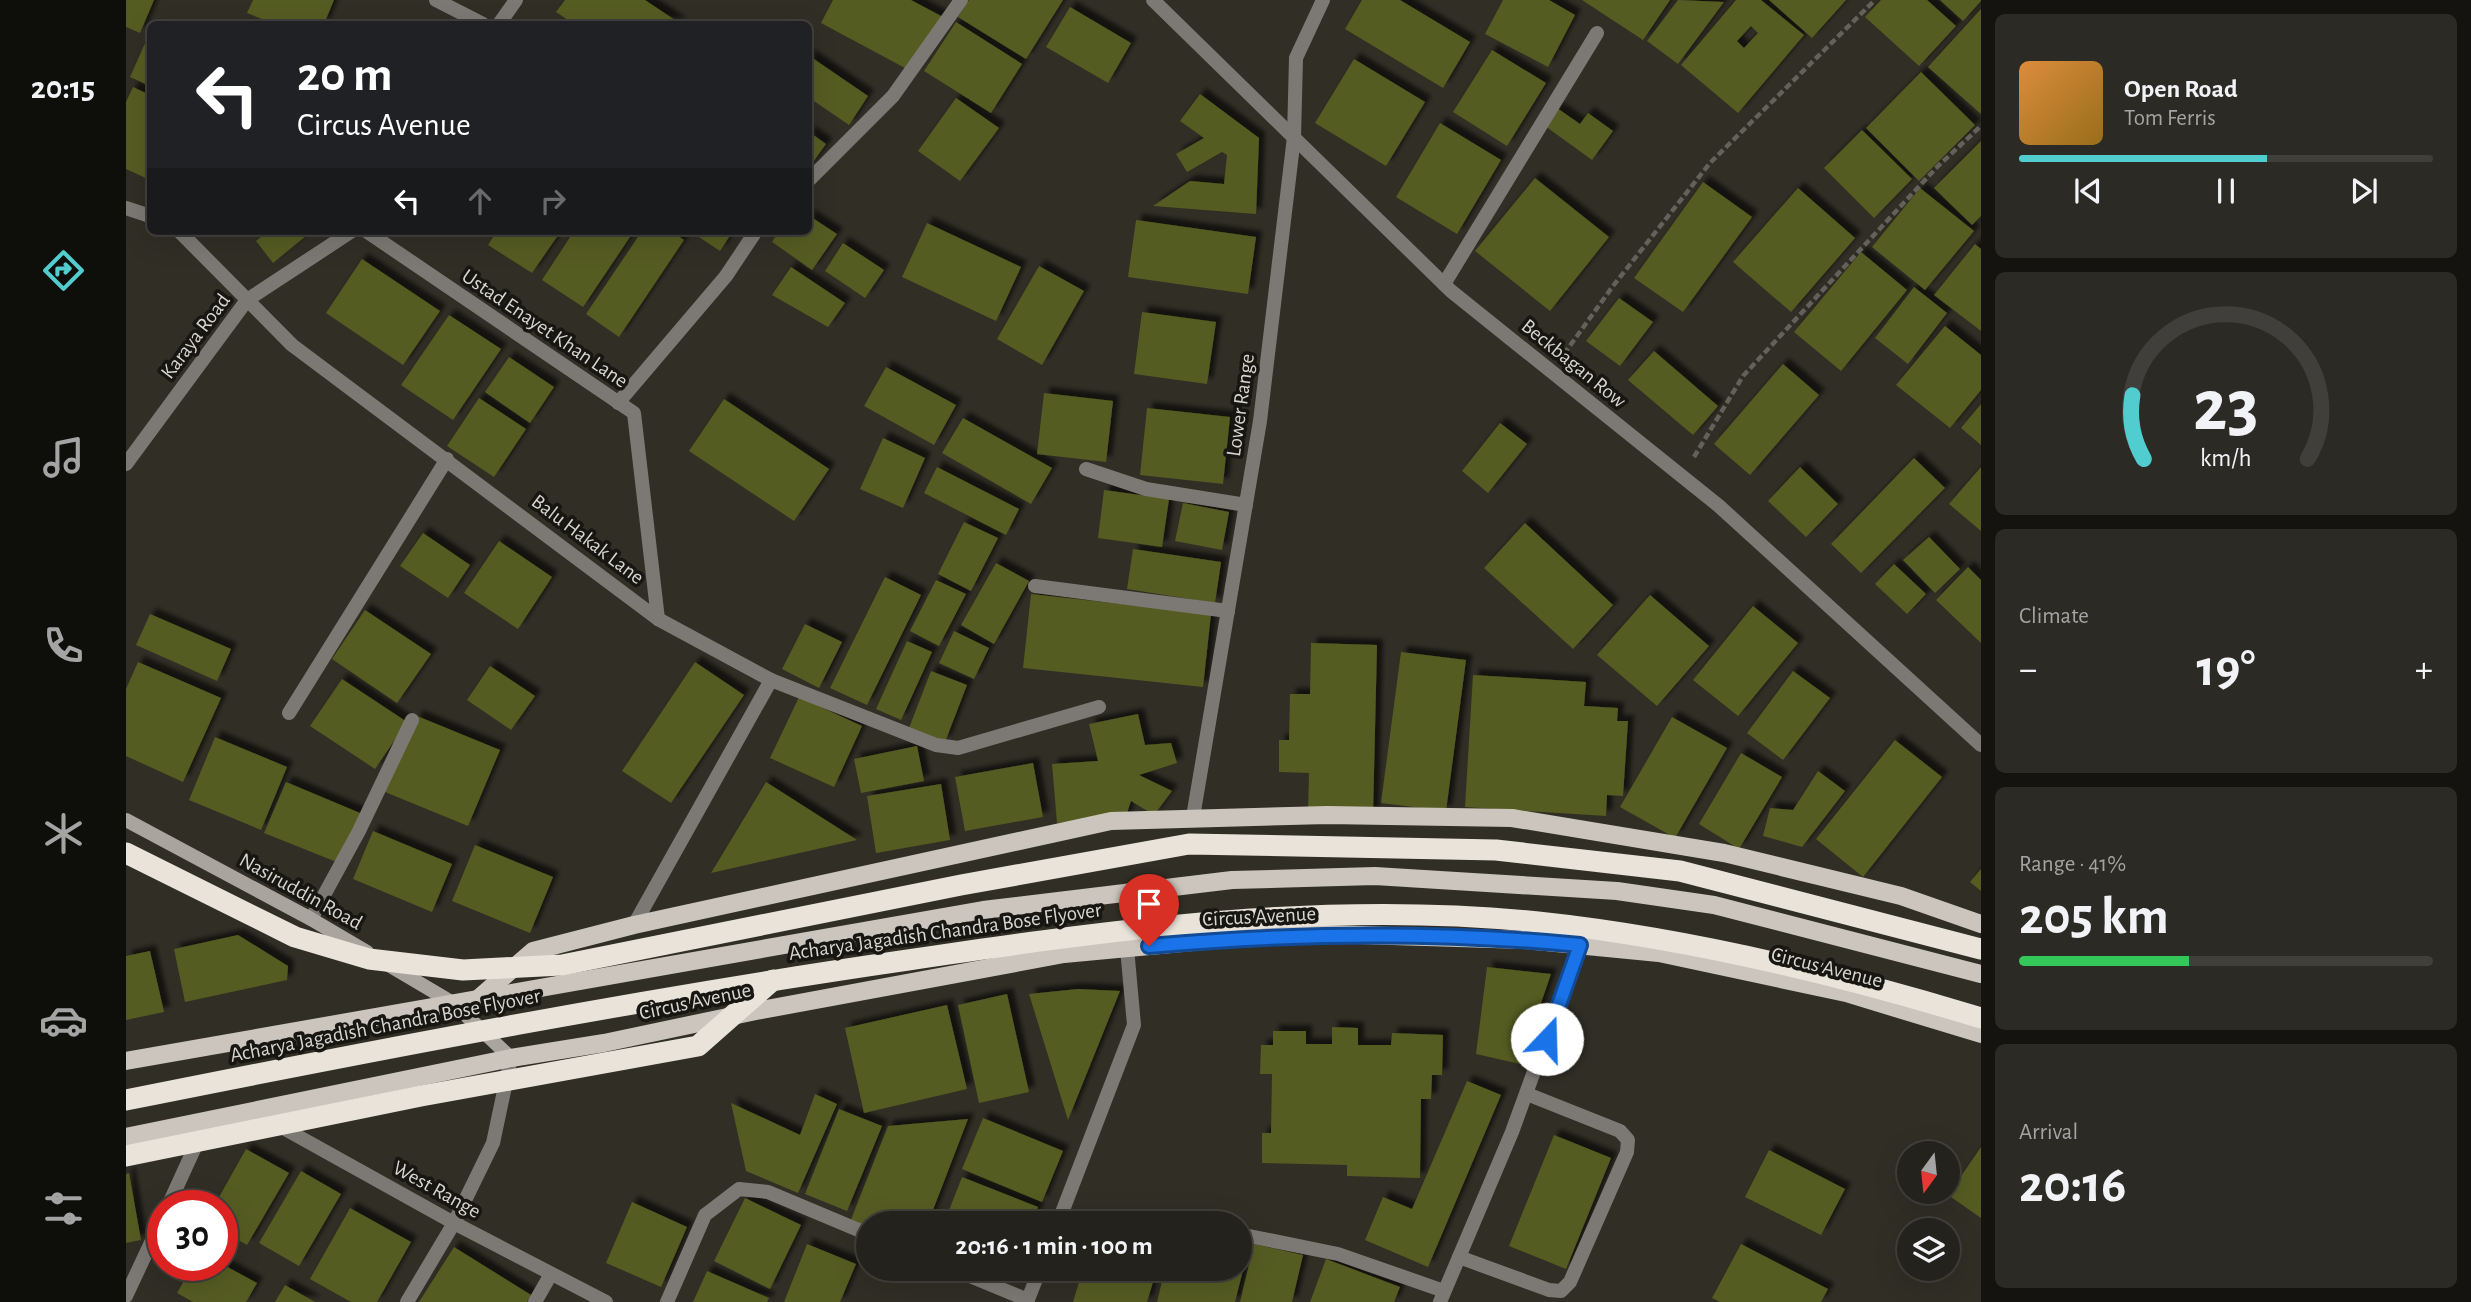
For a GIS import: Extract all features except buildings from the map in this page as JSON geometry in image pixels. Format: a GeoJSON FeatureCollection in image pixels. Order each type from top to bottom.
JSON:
{"type":"FeatureCollection","features":[{"type":"Feature","properties":{"kind":"highway"},"geometry":{"type":"LineString","coordinates":[[126,853],[295,937],[369,959],[463,970],[562,965],[961,885],[1189,844],[1496,850],[1680,871],[1981,949]]}},
{"type":"Feature","properties":{"kind":"highway","name":"Acharya Jagadish Chandra Bose Flyover"},"geometry":{"type":"LineString","coordinates":[[126,1100],[620,1004],[1067,936],[1265,917],[1399,915],[1537,922],[1688,944],[1789,964],[1981,1018]]}},
{"type":"Feature","properties":{"kind":"highway"},"geometry":{"type":"LineString","coordinates":[[126,1156],[421,1096],[698,1046],[774,980]]}},
{"type":"Feature","properties":{"kind":"main road"},"geometry":{"type":"LineString","coordinates":[[478,999],[533,951],[634,925],[1111,821],[1193,817],[1511,818],[1724,853],[1901,896],[1981,924]]}},
{"type":"Feature","properties":{"kind":"main road","name":"Nasiruddin Road"},"geometry":{"type":"LineString","coordinates":[[126,820],[311,919],[453,1003],[511,1058]]}},
{"type":"Feature","properties":{"kind":"main road","name":"Acharya Jagadish Chandra Bose Flyover"},"geometry":{"type":"LineString","coordinates":[[453,1003],[983,910],[1123,891],[1232,880],[1375,876],[1617,891],[1714,905],[1981,974]]}},
{"type":"Feature","properties":{"kind":"main road","name":"Circus Avenue"},"geometry":{"type":"LineString","coordinates":[[126,1137],[511,1058],[604,1043],[757,1011],[1065,954],[1325,934],[1525,940],[1659,953],[1833,990],[1981,1034]]}},
{"type":"Feature","properties":{"kind":"main road"},"geometry":{"type":"LineString","coordinates":[[126,1061],[453,1003]]}},
{"type":"Feature","properties":{"kind":"street"},"geometry":{"type":"LineString","coordinates":[[436,0],[477,21]]}},
{"type":"Feature","properties":{"kind":"street"},"geometry":{"type":"LineString","coordinates":[[501,21],[516,0]]}},
{"type":"Feature","properties":{"kind":"street"},"geometry":{"type":"LineString","coordinates":[[812,177],[893,96],[961,0]]}},
{"type":"Feature","properties":{"kind":"street","name":"Beckbagan Row"},"geometry":{"type":"LineString","coordinates":[[1153,0],[1444,284],[1719,506],[1981,745]]}},
{"type":"Feature","properties":{"kind":"street","name":"Lower Range"},"geometry":{"type":"LineString","coordinates":[[1193,817],[1260,421],[1294,136],[1296,58],[1323,0]]}},
{"type":"Feature","properties":{"kind":"street"},"geometry":{"type":"LineString","coordinates":[[1444,284],[1597,33]]}},
{"type":"Feature","properties":{"kind":"street"},"geometry":{"type":"LineString","coordinates":[[126,208],[147,215]]}},
{"type":"Feature","properties":{"kind":"street","name":"Balu Hakak Lane"},"geometry":{"type":"LineString","coordinates":[[183,235],[292,345],[658,619],[771,680],[936,746],[958,748],[1099,707]]}},
{"type":"Feature","properties":{"kind":"street","name":"Karaya Road"},"geometry":{"type":"LineString","coordinates":[[126,464],[247,300],[346,235]]}},
{"type":"Feature","properties":{"kind":"street","name":"Ustad Enayet Khan Lane"},"geometry":{"type":"LineString","coordinates":[[372,235],[634,413],[658,619]]}},
{"type":"Feature","properties":{"kind":"street"},"geometry":{"type":"LineString","coordinates":[[618,403],[726,276],[752,235]]}},
{"type":"Feature","properties":{"kind":"street"},"geometry":{"type":"LineString","coordinates":[[289,713],[447,459]]}},
{"type":"Feature","properties":{"kind":"street"},"geometry":{"type":"LineString","coordinates":[[1086,469],[1146,489],[1246,505]]}},
{"type":"Feature","properties":{"kind":"street"},"geometry":{"type":"LineString","coordinates":[[1035,586],[1228,611]]}},
{"type":"Feature","properties":{"kind":"street"},"geometry":{"type":"LineString","coordinates":[[634,925],[771,680]]}},
{"type":"Feature","properties":{"kind":"street"},"geometry":{"type":"LineString","coordinates":[[311,919],[359,831],[412,720]]}},
{"type":"Feature","properties":{"kind":"street"},"geometry":{"type":"LineString","coordinates":[[1252,1237],[1338,1254],[1442,1296],[1527,1094],[1580,945]]}},
{"type":"Feature","properties":{"kind":"street"},"geometry":{"type":"LineString","coordinates":[[1063,1211],[1134,1025],[1127,948]]}},
{"type":"Feature","properties":{"kind":"street"},"geometry":{"type":"LineString","coordinates":[[407,1302],[454,1223],[493,1143],[511,1058]]}},
{"type":"Feature","properties":{"kind":"street"},"geometry":{"type":"LineString","coordinates":[[1460,1257],[1549,1290],[1561,1291],[1570,1282],[1627,1152],[1628,1140],[1620,1131],[1527,1094]]}},
{"type":"Feature","properties":{"kind":"street","name":"West Range"},"geometry":{"type":"LineString","coordinates":[[250,1110],[454,1223],[606,1302]]}},
{"type":"Feature","properties":{"kind":"street"},"geometry":{"type":"LineString","coordinates":[[175,1190],[208,1119]]}},
{"type":"Feature","properties":{"kind":"street"},"geometry":{"type":"LineString","coordinates":[[667,1302],[705,1215],[739,1189],[768,1192],[856,1229]]}},
{"type":"Feature","properties":{"kind":"street"},"geometry":{"type":"LineString","coordinates":[[126,1296],[147,1251]]}},
{"type":"Feature","properties":{"kind":"street"},"geometry":{"type":"LineString","coordinates":[[535,1302],[551,1274]]}},
{"type":"Feature","properties":{"kind":"street"},"geometry":{"type":"LineString","coordinates":[[981,1281],[1028,1301],[1036,1281]]}},
{"type":"Feature","properties":{"kind":"path"},"geometry":{"type":"LineString","coordinates":[[1552,372],[1613,286],[1710,163],[1875,0]]}},
{"type":"Feature","properties":{"kind":"path"},"geometry":{"type":"LineString","coordinates":[[1682,476],[1743,376],[1938,166],[1981,126]]}},
{"type":"Feature","properties":{"kind":"route"},"geometry":{"type":"LineString","coordinates":[[1149,946],[1325,934],[1525,940],[1580,945],[1547,1039]]}}]}
